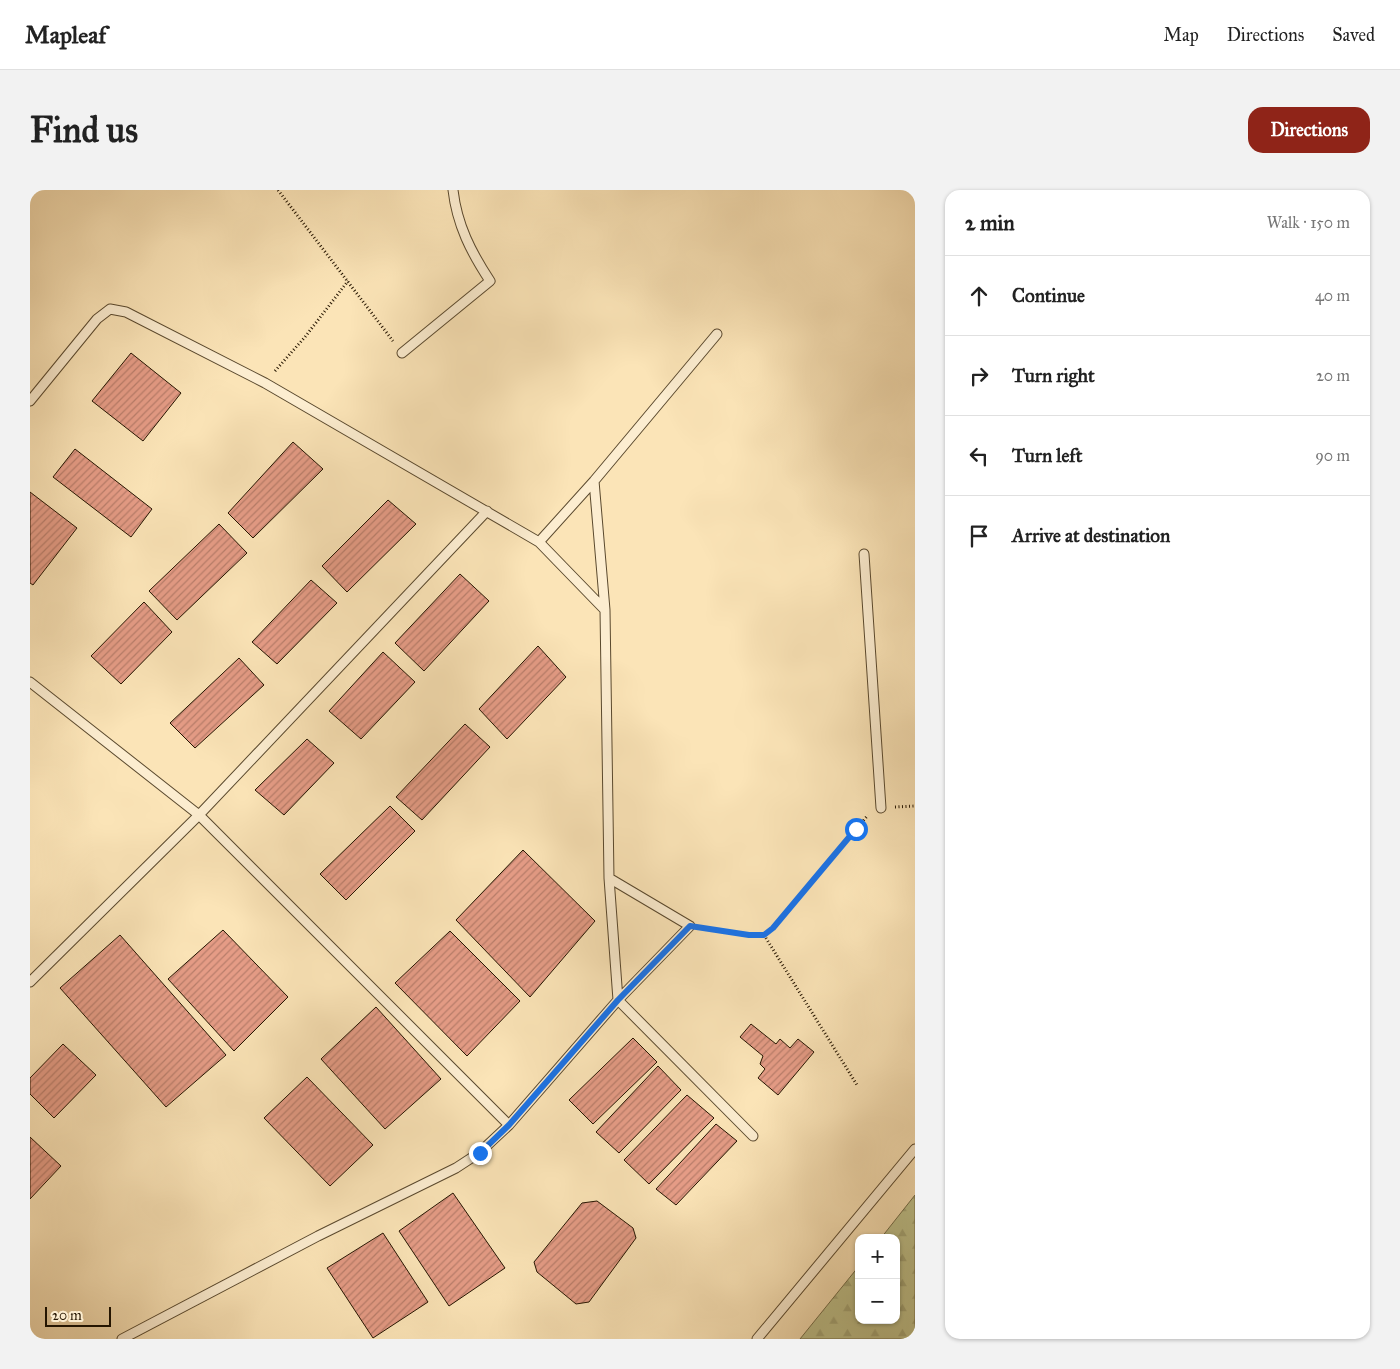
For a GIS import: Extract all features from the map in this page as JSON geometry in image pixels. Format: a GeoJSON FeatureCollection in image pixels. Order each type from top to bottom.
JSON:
{"type":"FeatureCollection","features":[{"type":"Feature","properties":{"kind":"lane"},"geometry":{"type":"LineString","coordinates":[[402,353],[490,281],[472,254],[455,211],[453,190]]}},
{"type":"Feature","properties":{"kind":"lane"},"geometry":{"type":"LineString","coordinates":[[30,401],[97,319],[110,309],[126,312],[265,383],[539,542],[604,610]]}},
{"type":"Feature","properties":{"kind":"lane"},"geometry":{"type":"LineString","coordinates":[[539,542],[717,334]]}},
{"type":"Feature","properties":{"kind":"lane"},"geometry":{"type":"LineString","coordinates":[[594,480],[604,610],[610,878],[618,1000],[753,1136]]}},
{"type":"Feature","properties":{"kind":"lane"},"geometry":{"type":"LineString","coordinates":[[30,982],[199,815],[487,511]]}},
{"type":"Feature","properties":{"kind":"lane"},"geometry":{"type":"LineString","coordinates":[[864,554],[880,808]]}},
{"type":"Feature","properties":{"kind":"lane"},"geometry":{"type":"LineString","coordinates":[[30,682],[199,815],[509,1125]]}},
{"type":"Feature","properties":{"kind":"lane"},"geometry":{"type":"LineString","coordinates":[[122,1339],[318,1236],[456,1168],[480,1153],[509,1125],[618,1000],[690,926],[610,878]]}},
{"type":"Feature","properties":{"kind":"lane"},"geometry":{"type":"LineString","coordinates":[[757,1339],[915,1150]]}},
{"type":"Feature","properties":{"kind":"path"},"geometry":{"type":"LineString","coordinates":[[278,190],[402,353]]}},
{"type":"Feature","properties":{"kind":"path"},"geometry":{"type":"LineString","coordinates":[[265,383],[306,337],[348,282]]}},
{"type":"Feature","properties":{"kind":"path"},"geometry":{"type":"LineString","coordinates":[[690,926],[749,935],[764,935],[773,928],[867,815],[880,808],[915,806]]}},
{"type":"Feature","properties":{"kind":"path"},"geometry":{"type":"LineString","coordinates":[[764,935],[857,1085]]}},
{"type":"Feature","properties":{"kind":"green space"},"geometry":{"type":"Polygon","coordinates":[[[915,1195],[915,1339],[800,1339],[855,1271],[855,1324],[900,1324],[900,1234],[884,1234],[915,1195]]]}},
{"type":"Feature","properties":{"kind":"building"},"geometry":{"type":"Polygon","coordinates":[[[131,353],[181,393],[143,441],[92,401],[131,353]]]}},
{"type":"Feature","properties":{"kind":"building"},"geometry":{"type":"Polygon","coordinates":[[[293,442],[323,469],[253,538],[228,513],[293,442]]]}},
{"type":"Feature","properties":{"kind":"building"},"geometry":{"type":"Polygon","coordinates":[[[75,449],[152,509],[131,537],[53,477],[75,449]]]}},
{"type":"Feature","properties":{"kind":"building"},"geometry":{"type":"Polygon","coordinates":[[[30,492],[77,528],[33,585],[30,583],[30,492]]]}},
{"type":"Feature","properties":{"kind":"building"},"geometry":{"type":"Polygon","coordinates":[[[388,500],[416,524],[347,592],[322,566],[388,500]]]}},
{"type":"Feature","properties":{"kind":"building"},"geometry":{"type":"Polygon","coordinates":[[[219,524],[247,553],[177,620],[149,591],[219,524]]]}},
{"type":"Feature","properties":{"kind":"building"},"geometry":{"type":"Polygon","coordinates":[[[460,574],[489,601],[424,671],[395,643],[460,574]]]}},
{"type":"Feature","properties":{"kind":"building"},"geometry":{"type":"Polygon","coordinates":[[[311,580],[337,603],[277,664],[252,642],[311,580]]]}},
{"type":"Feature","properties":{"kind":"building"},"geometry":{"type":"Polygon","coordinates":[[[144,602],[172,632],[121,684],[91,656],[144,602]]]}},
{"type":"Feature","properties":{"kind":"building"},"geometry":{"type":"Polygon","coordinates":[[[538,646],[566,677],[507,739],[479,709],[538,646]]]}},
{"type":"Feature","properties":{"kind":"building"},"geometry":{"type":"Polygon","coordinates":[[[383,652],[415,682],[361,739],[329,711],[383,652]]]}},
{"type":"Feature","properties":{"kind":"building"},"geometry":{"type":"Polygon","coordinates":[[[239,658],[264,685],[195,748],[170,723],[239,658]]]}},
{"type":"Feature","properties":{"kind":"building"},"geometry":{"type":"Polygon","coordinates":[[[465,724],[490,747],[422,820],[396,797],[465,724]]]}},
{"type":"Feature","properties":{"kind":"building"},"geometry":{"type":"Polygon","coordinates":[[[307,739],[334,763],[284,815],[255,790],[307,739]]]}},
{"type":"Feature","properties":{"kind":"building"},"geometry":{"type":"Polygon","coordinates":[[[390,806],[415,831],[346,900],[320,874],[390,806]]]}},
{"type":"Feature","properties":{"kind":"building"},"geometry":{"type":"Polygon","coordinates":[[[523,850],[595,921],[530,997],[456,920],[523,850]]]}},
{"type":"Feature","properties":{"kind":"building"},"geometry":{"type":"Polygon","coordinates":[[[223,930],[288,997],[234,1051],[168,979],[223,930]]]}},
{"type":"Feature","properties":{"kind":"building"},"geometry":{"type":"Polygon","coordinates":[[[450,931],[520,1001],[467,1056],[395,983],[450,931]]]}},
{"type":"Feature","properties":{"kind":"building"},"geometry":{"type":"Polygon","coordinates":[[[120,935],[226,1055],[166,1107],[60,988],[120,935]]]}},
{"type":"Feature","properties":{"kind":"building"},"geometry":{"type":"Polygon","coordinates":[[[376,1007],[441,1079],[385,1129],[321,1059],[376,1007]]]}},
{"type":"Feature","properties":{"kind":"building"},"geometry":{"type":"Polygon","coordinates":[[[751,1024],[776,1044],[780,1039],[790,1048],[798,1039],[814,1052],[778,1095],[758,1078],[765,1069],[760,1064],[763,1056],[740,1037],[751,1024]]]}},
{"type":"Feature","properties":{"kind":"building"},"geometry":{"type":"Polygon","coordinates":[[[633,1038],[657,1062],[593,1124],[569,1100],[633,1038]]]}},
{"type":"Feature","properties":{"kind":"building"},"geometry":{"type":"Polygon","coordinates":[[[63,1044],[96,1075],[54,1118],[30,1094],[30,1078],[63,1044]]]}},
{"type":"Feature","properties":{"kind":"building"},"geometry":{"type":"Polygon","coordinates":[[[658,1066],[681,1090],[619,1153],[596,1132],[658,1066]]]}},
{"type":"Feature","properties":{"kind":"building"},"geometry":{"type":"Polygon","coordinates":[[[307,1077],[373,1145],[330,1186],[264,1118],[307,1077]]]}},
{"type":"Feature","properties":{"kind":"building"},"geometry":{"type":"Polygon","coordinates":[[[687,1095],[714,1118],[649,1184],[624,1160],[687,1095]]]}},
{"type":"Feature","properties":{"kind":"building"},"geometry":{"type":"Polygon","coordinates":[[[716,1124],[737,1141],[676,1205],[656,1189],[716,1124]]]}},
{"type":"Feature","properties":{"kind":"building"},"geometry":{"type":"Polygon","coordinates":[[[30,1137],[61,1166],[30,1199],[30,1137]]]}},
{"type":"Feature","properties":{"kind":"building"},"geometry":{"type":"Polygon","coordinates":[[[453,1193],[505,1268],[449,1306],[399,1231],[453,1193]]]}},
{"type":"Feature","properties":{"kind":"building"},"geometry":{"type":"Polygon","coordinates":[[[597,1201],[633,1228],[636,1238],[589,1302],[576,1304],[537,1272],[534,1262],[582,1203],[597,1201]]]}},
{"type":"Feature","properties":{"kind":"building"},"geometry":{"type":"Polygon","coordinates":[[[383,1233],[428,1302],[373,1338],[327,1268],[383,1233]]]}},
{"type":"Feature","properties":{"kind":"route"},"geometry":{"type":"LineString","coordinates":[[480,1153],[509,1125],[618,1000],[690,926],[749,935],[764,935],[773,928],[856,829]]}}]}
